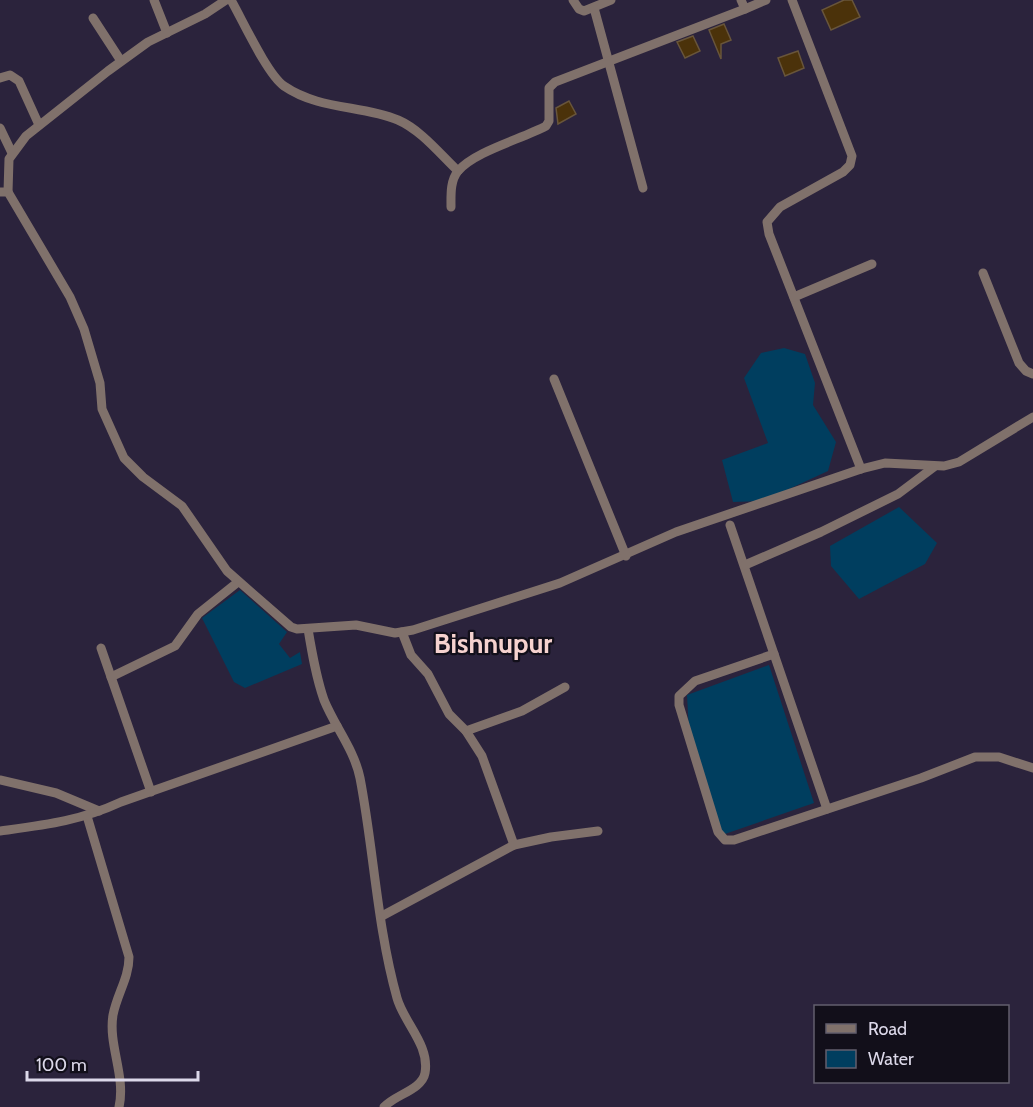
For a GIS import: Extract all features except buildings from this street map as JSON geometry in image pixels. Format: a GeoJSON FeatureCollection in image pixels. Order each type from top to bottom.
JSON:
{"type":"FeatureCollection","features":[{"type":"Feature","properties":{"kind":"street"},"geometry":{"type":"LineString","coordinates":[[154,0],[166,33]]}},
{"type":"Feature","properties":{"kind":"street"},"geometry":{"type":"LineString","coordinates":[[226,0],[121,61],[39,125],[12,153],[4,192],[70,297],[84,329],[100,383],[102,409],[124,458],[143,477],[182,506],[195,521],[220,562],[238,582],[291,627],[308,629],[356,625],[395,633],[402,632],[560,583],[626,556],[676,532],[861,469],[893,462],[934,467],[960,462],[1033,417]]}},
{"type":"Feature","properties":{"kind":"street"},"geometry":{"type":"LineString","coordinates":[[231,0],[272,73],[283,85],[331,107],[355,108],[410,126],[458,171]]}},
{"type":"Feature","properties":{"kind":"street"},"geometry":{"type":"LineString","coordinates":[[573,0],[579,9],[584,11],[611,0]]}},
{"type":"Feature","properties":{"kind":"street"},"geometry":{"type":"LineString","coordinates":[[450,207],[453,181],[458,171],[474,159],[546,126],[549,122],[549,88],[563,78],[609,62],[743,4],[766,0]]}},
{"type":"Feature","properties":{"kind":"street"},"geometry":{"type":"LineString","coordinates":[[792,0],[852,156],[850,165],[843,172],[780,207],[771,214],[767,222],[861,469]]}},
{"type":"Feature","properties":{"kind":"street"},"geometry":{"type":"LineString","coordinates":[[594,8],[644,188]]}},
{"type":"Feature","properties":{"kind":"street"},"geometry":{"type":"LineString","coordinates":[[93,18],[121,61]]}},
{"type":"Feature","properties":{"kind":"street"},"geometry":{"type":"LineString","coordinates":[[0,78],[10,75],[19,81],[39,125]]}},
{"type":"Feature","properties":{"kind":"street"},"geometry":{"type":"LineString","coordinates":[[0,128],[12,153]]}},
{"type":"Feature","properties":{"kind":"street"},"geometry":{"type":"LineString","coordinates":[[794,297],[872,264]]}},
{"type":"Feature","properties":{"kind":"street"},"geometry":{"type":"LineString","coordinates":[[983,273],[1019,363],[1026,371],[1033,374]]}},
{"type":"Feature","properties":{"kind":"street"},"geometry":{"type":"LineString","coordinates":[[554,379],[626,556]]}},
{"type":"Feature","properties":{"kind":"street"},"geometry":{"type":"LineString","coordinates":[[744,564],[821,532],[898,494],[934,467]]}},
{"type":"Feature","properties":{"kind":"street"},"geometry":{"type":"LineString","coordinates":[[730,525],[827,809]]}},
{"type":"Feature","properties":{"kind":"street"},"geometry":{"type":"LineString","coordinates":[[111,677],[175,646],[198,614],[238,582]]}},
{"type":"Feature","properties":{"kind":"street"},"geometry":{"type":"LineString","coordinates":[[308,629],[324,700],[353,756],[360,778],[397,999],[422,1049],[426,1066],[424,1077],[418,1084],[384,1107]]}},
{"type":"Feature","properties":{"kind":"street"},"geometry":{"type":"LineString","coordinates":[[402,632],[411,655],[428,674],[449,714],[466,731],[482,756],[514,845]]}},
{"type":"Feature","properties":{"kind":"street"},"geometry":{"type":"LineString","coordinates":[[101,648],[150,792]]}},
{"type":"Feature","properties":{"kind":"street"},"geometry":{"type":"LineString","coordinates":[[774,654],[695,681],[679,696],[679,705],[718,832],[725,840],[734,840],[921,778],[975,757],[999,757],[1033,768]]}},
{"type":"Feature","properties":{"kind":"street"},"geometry":{"type":"LineString","coordinates":[[466,731],[522,711],[565,687]]}},
{"type":"Feature","properties":{"kind":"street"},"geometry":{"type":"LineString","coordinates":[[0,831],[70,822],[337,726]]}},
{"type":"Feature","properties":{"kind":"street"},"geometry":{"type":"LineString","coordinates":[[0,780],[56,793],[99,811]]}},
{"type":"Feature","properties":{"kind":"street"},"geometry":{"type":"LineString","coordinates":[[87,816],[129,957],[129,972],[113,1015],[121,1090],[119,1107]]}},
{"type":"Feature","properties":{"kind":"street"},"geometry":{"type":"LineString","coordinates":[[382,916],[514,845],[551,837],[598,831]]}},
{"type":"Feature","properties":{"kind":"water"},"geometry":{"type":"Polygon","coordinates":[[[784,348],[805,354],[815,383],[813,405],[836,442],[828,471],[763,501],[733,502],[722,460],[768,443],[744,378],[761,353],[784,348]]]}},
{"type":"Feature","properties":{"kind":"water"},"geometry":{"type":"Polygon","coordinates":[[[899,507],[937,543],[925,564],[859,599],[831,566],[830,546],[899,507]]]}},
{"type":"Feature","properties":{"kind":"water"},"geometry":{"type":"Polygon","coordinates":[[[240,590],[287,632],[279,644],[290,658],[300,652],[302,664],[245,688],[234,682],[202,618],[240,590]]]}},
{"type":"Feature","properties":{"kind":"water"},"geometry":{"type":"Polygon","coordinates":[[[769,665],[814,803],[722,835],[689,732],[687,695],[769,665]]]}},
{"type":"Feature","properties":{"kind":"district","name":"Bishnupur"},"geometry":{"type":"Point","coordinates":[493,643]}}]}
